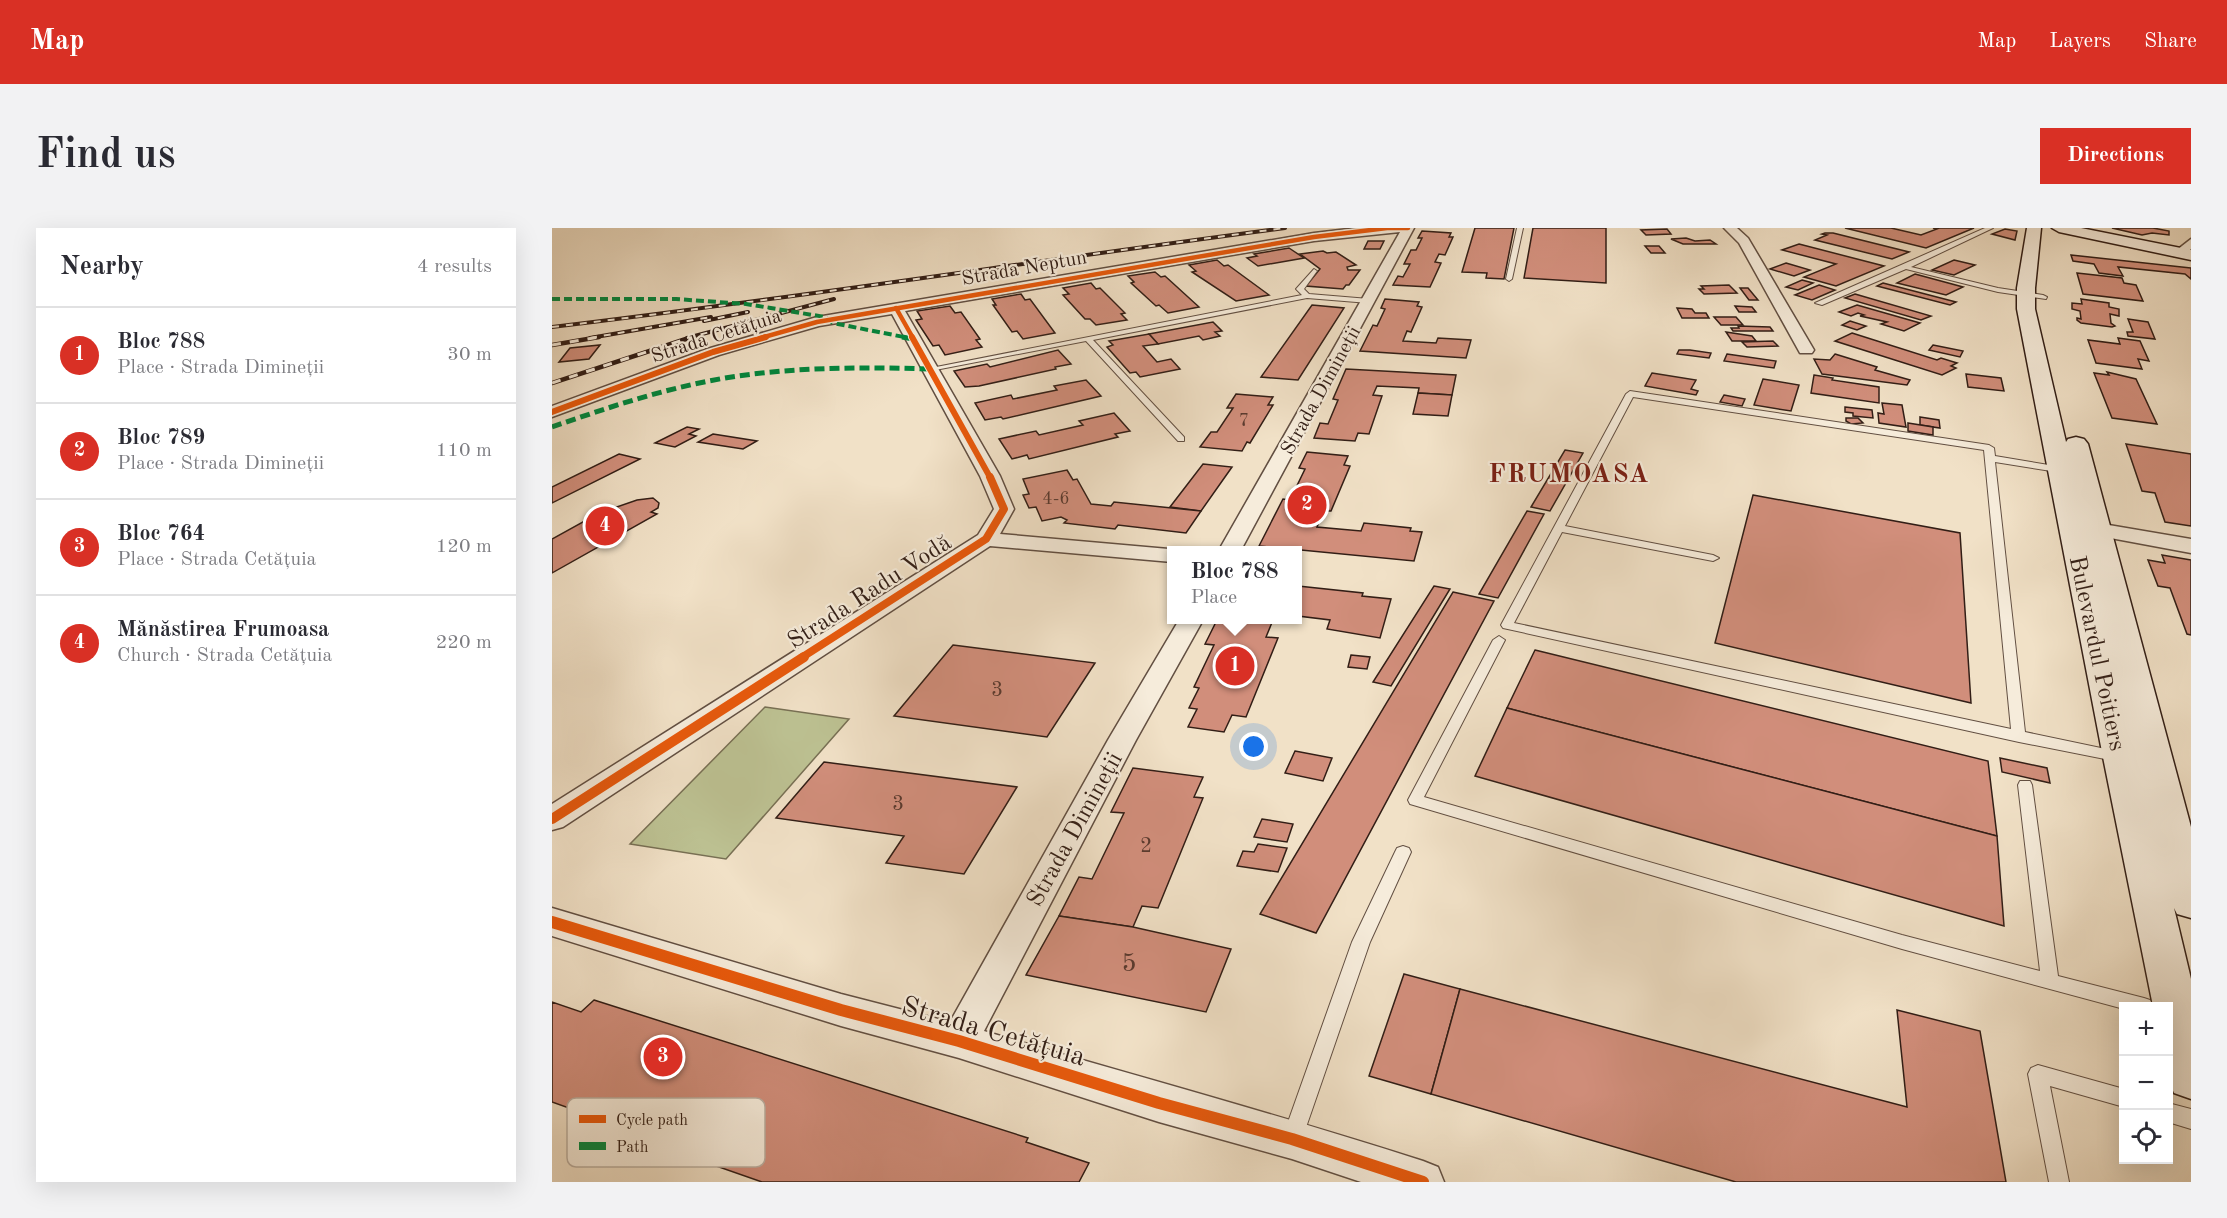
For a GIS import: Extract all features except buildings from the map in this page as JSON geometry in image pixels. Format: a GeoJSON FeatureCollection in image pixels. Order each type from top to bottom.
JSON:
{"type":"FeatureCollection","features":[{"type":"Feature","properties":{"kind":"main road","name":"Bulevardul Poitiers"},"geometry":{"type":"LineString","coordinates":[[2034,228],[2034,296]]}},
{"type":"Feature","properties":{"kind":"main road","name":"Bulevardul Poitiers"},"geometry":{"type":"LineString","coordinates":[[2048,228],[2028,320],[2072,472],[2120,757],[2191,1077]]}},
{"type":"Feature","properties":{"kind":"main road"},"geometry":{"type":"LineString","coordinates":[[2059,228],[2187,250]]}},
{"type":"Feature","properties":{"kind":"main road","name":"Bulevardul Poitiers"},"geometry":{"type":"LineString","coordinates":[[2072,472],[2097,528],[2191,902]]}},
{"type":"Feature","properties":{"kind":"street","name":"Strada Neptun"},"geometry":{"type":"LineString","coordinates":[[896,308],[1314,237],[1387,228],[1408,228]]}},
{"type":"Feature","properties":{"kind":"street","name":"Strada Dimineții"},"geometry":{"type":"LineString","coordinates":[[1232,546],[1408,228]]}},
{"type":"Feature","properties":{"kind":"street"},"geometry":{"type":"LineString","coordinates":[[1730,228],[1744,241],[1806,350]]}},
{"type":"Feature","properties":{"kind":"street","name":"Strada Radu Vodă"},"geometry":{"type":"LineString","coordinates":[[552,819],[986,539],[1004,509],[990,476],[896,308]]}},
{"type":"Feature","properties":{"kind":"street","name":"Strada Cetățuia"},"geometry":{"type":"LineString","coordinates":[[552,412],[713,352],[763,336],[817,322],[896,308]]}},
{"type":"Feature","properties":{"kind":"street"},"geometry":{"type":"LineString","coordinates":[[2097,528],[2191,546]]}},
{"type":"Feature","properties":{"kind":"street","name":"Strada Radu Vodă"},"geometry":{"type":"LineString","coordinates":[[986,539],[1167,555]]}},
{"type":"Feature","properties":{"kind":"street","name":"Strada Dimineții"},"geometry":{"type":"LineString","coordinates":[[958,1041],[1189,624]]}},
{"type":"Feature","properties":{"kind":"street","name":"Strada Cetățuia"},"geometry":{"type":"LineString","coordinates":[[552,922],[841,1010],[958,1041],[1159,1103],[1292,1139],[1423,1182]]}},
{"type":"Feature","properties":{"kind":"lane"},"geometry":{"type":"LineString","coordinates":[[1509,279],[1520,228]]}},
{"type":"Feature","properties":{"kind":"lane"},"geometry":{"type":"LineString","coordinates":[[1819,303],[1990,228]]}},
{"type":"Feature","properties":{"kind":"lane"},"geometry":{"type":"LineString","coordinates":[[1905,267],[1998,291],[2034,296]]}},
{"type":"Feature","properties":{"kind":"lane"},"geometry":{"type":"LineString","coordinates":[[1307,296],[1300,290],[1314,271]]}},
{"type":"Feature","properties":{"kind":"lane"},"geometry":{"type":"LineString","coordinates":[[930,369],[1307,296],[1369,301]]}},
{"type":"Feature","properties":{"kind":"lane"},"geometry":{"type":"LineString","coordinates":[[1088,339],[1181,439]]}},
{"type":"Feature","properties":{"kind":"lane"},"geometry":{"type":"LineString","coordinates":[[2019,737],[1989,448],[1630,394],[1506,625],[2019,737],[2120,757],[2156,766]]}},
{"type":"Feature","properties":{"kind":"lane"},"geometry":{"type":"LineString","coordinates":[[1989,458],[2072,472]]}},
{"type":"Feature","properties":{"kind":"lane"},"geometry":{"type":"LineString","coordinates":[[1558,528],[1713,558]]}},
{"type":"Feature","properties":{"kind":"lane"},"geometry":{"type":"LineString","coordinates":[[1499,640],[1415,800],[1902,942],[2130,1002]]}},
{"type":"Feature","properties":{"kind":"lane"},"geometry":{"type":"LineString","coordinates":[[2025,785],[2050,980]]}},
{"type":"Feature","properties":{"kind":"lane"},"geometry":{"type":"LineString","coordinates":[[1292,1139],[1361,942],[1403,852]]}},
{"type":"Feature","properties":{"kind":"lane"},"geometry":{"type":"LineString","coordinates":[[2059,1182],[2038,1074],[2119,1097]]}},
{"type":"Feature","properties":{"kind":"lane"},"geometry":{"type":"LineString","coordinates":[[2173,1113],[2191,1119]]}},
{"type":"Feature","properties":{"kind":"green space"},"geometry":{"type":"Polygon","coordinates":[[[765,707],[849,719],[726,859],[630,844],[765,707]]]}},
{"type":"Feature","properties":{"kind":"railway"},"geometry":{"type":"LineString","coordinates":[[552,327],[1285,228]]}},
{"type":"Feature","properties":{"kind":"railway"},"geometry":{"type":"LineString","coordinates":[[687,338],[834,299]]}},
{"type":"Feature","properties":{"kind":"railway"},"geometry":{"type":"LineString","coordinates":[[704,321],[748,312]]}},
{"type":"Feature","properties":{"kind":"railway"},"geometry":{"type":"LineString","coordinates":[[590,338],[711,317]]}},
{"type":"Feature","properties":{"kind":"railway"},"geometry":{"type":"LineString","coordinates":[[552,345],[599,337]]}},
{"type":"Feature","properties":{"kind":"railway"},"geometry":{"type":"LineString","coordinates":[[552,383],[692,337]]}},
{"type":"Feature","properties":{"kind":"marked path"},"geometry":{"type":"LineString","coordinates":[[552,299],[676,299],[746,304],[825,317],[833,323],[913,339]]}},
{"type":"Feature","properties":{"kind":"marked path"},"geometry":{"type":"LineString","coordinates":[[552,427],[597,411],[681,388],[738,376],[856,367],[930,369]]}},
{"type":"Feature","properties":{"kind":"cycle path"},"geometry":{"type":"LineString","coordinates":[[552,412],[713,352],[817,322],[1314,237],[1387,228],[1408,228]]}},
{"type":"Feature","properties":{"kind":"cycle path"},"geometry":{"type":"LineString","coordinates":[[552,819],[986,539],[1004,509],[990,476],[896,308]]}},
{"type":"Feature","properties":{"kind":"cycle path"},"geometry":{"type":"LineString","coordinates":[[552,922],[841,1010],[959,1041],[1159,1103],[1292,1139],[1423,1182]]}},
{"type":"Feature","properties":{"kind":"place","name":"Bloc 789"},"geometry":{"type":"Point","coordinates":[1307,505]}},
{"type":"Feature","properties":{"kind":"place","name":"Mănăstirea Frumoasa"},"geometry":{"type":"Point","coordinates":[605,526]}},
{"type":"Feature","properties":{"kind":"place","name":"Bloc 788"},"geometry":{"type":"Point","coordinates":[1235,666]}},
{"type":"Feature","properties":{"kind":"place","name":"Bloc 764"},"geometry":{"type":"Point","coordinates":[663,1057]}},
{"type":"Feature","properties":{"kind":"district","name":"FRUMOASA"},"geometry":{"type":"Point","coordinates":[1569,473]}}]}
